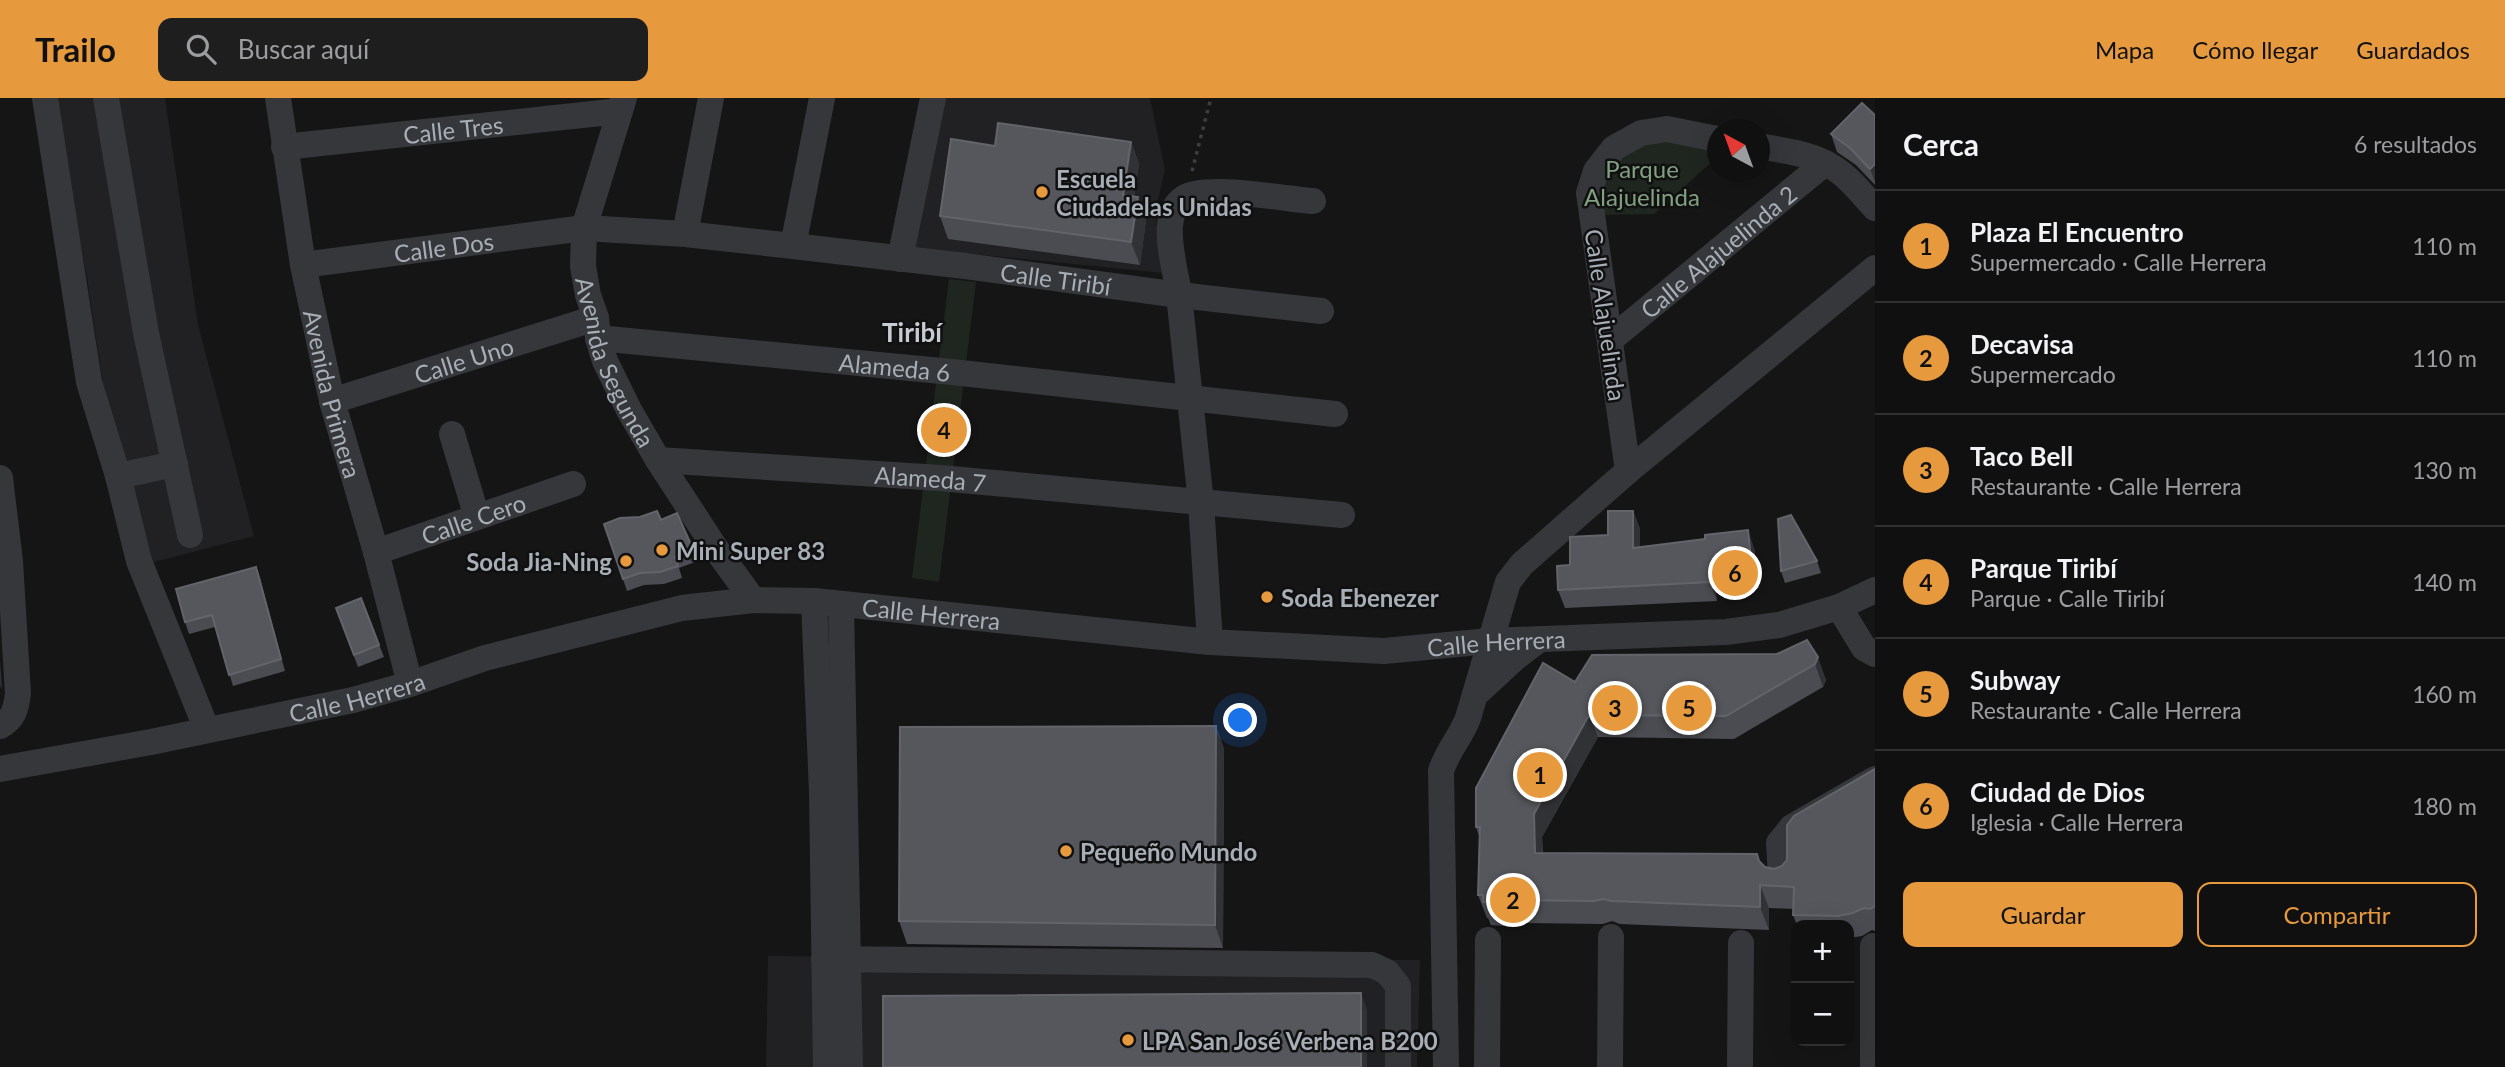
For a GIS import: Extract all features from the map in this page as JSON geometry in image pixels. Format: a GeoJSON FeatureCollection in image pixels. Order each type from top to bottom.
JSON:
{"type":"FeatureCollection","features":[{"type":"Feature","properties":{"kind":"street"},"geometry":{"type":"LineString","coordinates":[[45,98],[89,382],[118,476],[139,561],[207,730]]}},
{"type":"Feature","properties":{"kind":"street"},"geometry":{"type":"LineString","coordinates":[[106,98],[146,333],[190,535]]}},
{"type":"Feature","properties":{"kind":"street","name":"Avenida Primera"},"geometry":{"type":"LineString","coordinates":[[278,98],[303,265],[332,401],[376,552],[410,684]]}},
{"type":"Feature","properties":{"kind":"street"},"geometry":{"type":"LineString","coordinates":[[685,234],[711,98]]}},
{"type":"Feature","properties":{"kind":"street"},"geometry":{"type":"LineString","coordinates":[[793,246],[822,98]]}},
{"type":"Feature","properties":{"kind":"street"},"geometry":{"type":"LineString","coordinates":[[900,259],[933,98]]}},
{"type":"Feature","properties":{"kind":"street","name":"Calle Tres"},"geometry":{"type":"LineString","coordinates":[[284,147],[622,104]]}},
{"type":"Feature","properties":{"kind":"street","name":"Avenida Segunda"},"geometry":{"type":"LineString","coordinates":[[622,104],[584,228],[583,266],[605,361],[658,460],[753,600]]}},
{"type":"Feature","properties":{"kind":"street","name":"Calle Alajuelinda"},"geometry":{"type":"LineString","coordinates":[[1628,471],[1589,193],[1596,171],[1614,148],[1641,133],[1667,130],[1707,137]]}},
{"type":"Feature","properties":{"kind":"street"},"geometry":{"type":"LineString","coordinates":[[1770,148],[1793,152],[1825,163],[1843,175],[1875,208]]}},
{"type":"Feature","properties":{"kind":"street","name":"Calle Alajuelinda 2"},"geometry":{"type":"LineString","coordinates":[[1610,340],[1825,163]]}},
{"type":"Feature","properties":{"kind":"street"},"geometry":{"type":"LineString","coordinates":[[1210,642],[1201,503],[1179,295],[1169,228],[1176,205],[1185,197],[1211,191],[1312,201]]}},
{"type":"Feature","properties":{"kind":"street","name":"Calle Tiribí"},"geometry":{"type":"LineString","coordinates":[[584,228],[685,234],[793,246],[1321,311]]}},
{"type":"Feature","properties":{"kind":"street","name":"Calle Dos"},"geometry":{"type":"LineString","coordinates":[[303,265],[584,228]]}},
{"type":"Feature","properties":{"kind":"street"},"geometry":{"type":"LineString","coordinates":[[1446,1067],[1441,771],[1445,757],[1465,727],[1508,582],[1522,564],[1628,471],[1875,268]]}},
{"type":"Feature","properties":{"kind":"street","name":"Alameda 6"},"geometry":{"type":"LineString","coordinates":[[597,328],[952,372],[1335,414]]}},
{"type":"Feature","properties":{"kind":"street","name":"Calle Uno"},"geometry":{"type":"LineString","coordinates":[[332,401],[597,328]]}},
{"type":"Feature","properties":{"kind":"street"},"geometry":{"type":"LineString","coordinates":[[452,434],[477,517]]}},
{"type":"Feature","properties":{"kind":"street","name":"Alameda 7"},"geometry":{"type":"LineString","coordinates":[[658,460],[940,478],[1342,515]]}},
{"type":"Feature","properties":{"kind":"street"},"geometry":{"type":"LineString","coordinates":[[118,476],[175,464]]}},
{"type":"Feature","properties":{"kind":"street"},"geometry":{"type":"LineString","coordinates":[[0,478],[18,694],[16,711],[0,726]]}},
{"type":"Feature","properties":{"kind":"street","name":"Calle Cero"},"geometry":{"type":"LineString","coordinates":[[376,552],[573,484]]}},
{"type":"Feature","properties":{"kind":"street","name":"Calle Herrera"},"geometry":{"type":"LineString","coordinates":[[0,769],[353,699],[410,684],[485,658],[650,616],[720,602],[814,601],[1210,642],[1384,651],[1490,641],[1726,632],[1779,625],[1839,607],[1875,590]]}},
{"type":"Feature","properties":{"kind":"street"},"geometry":{"type":"LineString","coordinates":[[814,601],[834,791]]}},
{"type":"Feature","properties":{"kind":"street"},"geometry":{"type":"LineString","coordinates":[[826,1067],[836,960],[834,791],[841,605]]}},
{"type":"Feature","properties":{"kind":"street"},"geometry":{"type":"LineString","coordinates":[[1839,607],[1871,648]]}},
{"type":"Feature","properties":{"kind":"street"},"geometry":{"type":"LineString","coordinates":[[1474,696],[1540,639]]}},
{"type":"Feature","properties":{"kind":"street"},"geometry":{"type":"LineString","coordinates":[[1455,644],[1465,659],[1474,696]]}},
{"type":"Feature","properties":{"kind":"street"},"geometry":{"type":"LineString","coordinates":[[1781,876],[1779,843],[1792,827],[1875,779]]}},
{"type":"Feature","properties":{"kind":"street"},"geometry":{"type":"LineString","coordinates":[[1610,1067],[1611,937]]}},
{"type":"Feature","properties":{"kind":"street"},"geometry":{"type":"LineString","coordinates":[[1487,1067],[1488,940]]}},
{"type":"Feature","properties":{"kind":"street"},"geometry":{"type":"LineString","coordinates":[[1740,1067],[1741,943]]}},
{"type":"Feature","properties":{"kind":"street"},"geometry":{"type":"LineString","coordinates":[[1873,946],[1873,1067]]}},
{"type":"Feature","properties":{"kind":"street"},"geometry":{"type":"LineString","coordinates":[[836,960],[850,1067]]}},
{"type":"Feature","properties":{"kind":"street"},"geometry":{"type":"LineString","coordinates":[[836,960],[1372,965],[1387,972],[1398,986],[1398,1067]]}},
{"type":"Feature","properties":{"kind":"path"},"geometry":{"type":"LineString","coordinates":[[1185,197],[1211,98]]}},
{"type":"Feature","properties":{"kind":"shaded area"},"geometry":{"type":"Polygon","coordinates":[[[54,98],[165,98],[198,325],[254,536],[150,563],[103,384],[87,278],[54,98]]]}},
{"type":"Feature","properties":{"kind":"shaded area","name":"Escuela Ciudadelas Unidas"},"geometry":{"type":"Polygon","coordinates":[[[945,98],[1150,98],[1165,170],[1155,213],[1164,273],[913,248],[945,98]]]}},
{"type":"Feature","properties":{"kind":"shaded area"},"geometry":{"type":"Polygon","coordinates":[[[768,956],[1420,960],[1417,1067],[766,1067],[768,956]]]}},
{"type":"Feature","properties":{"kind":"green space","name":"Parque Alajuelinda"},"geometry":{"type":"Polygon","coordinates":[[[1660,139],[1707,147],[1707,166],[1654,214],[1601,215],[1600,195],[1606,177],[1626,151],[1660,139]]]}},
{"type":"Feature","properties":{"kind":"green space"},"geometry":{"type":"Polygon","coordinates":[[[949,279],[976,282],[939,582],[912,578],[949,279]]]}},
{"type":"Feature","properties":{"kind":"building"},"geometry":{"type":"Polygon","coordinates":[[[1862,103],[1875,115],[1875,164],[1870,169],[1850,148],[1831,134],[1862,103]]]}},
{"type":"Feature","properties":{"kind":"building"},"geometry":{"type":"Polygon","coordinates":[[[998,123],[1131,142],[1123,195],[1138,197],[1131,242],[940,216],[951,139],[995,146],[998,123]]]}},
{"type":"Feature","properties":{"kind":"building"},"geometry":{"type":"Polygon","coordinates":[[[657,511],[661,520],[677,513],[693,549],[675,557],[678,566],[623,579],[604,524],[657,511]]]}},
{"type":"Feature","properties":{"kind":"building"},"geometry":{"type":"Polygon","coordinates":[[[1608,511],[1633,511],[1633,548],[1705,539],[1705,535],[1748,530],[1752,569],[1709,575],[1710,582],[1558,590],[1557,566],[1570,565],[1570,537],[1608,535],[1608,511]]]}},
{"type":"Feature","properties":{"kind":"building"},"geometry":{"type":"Polygon","coordinates":[[[1791,515],[1817,561],[1781,571],[1778,519],[1791,515]]]}},
{"type":"Feature","properties":{"kind":"building"},"geometry":{"type":"Polygon","coordinates":[[[256,567],[281,659],[229,675],[212,615],[185,622],[176,589],[256,567]]]}},
{"type":"Feature","properties":{"kind":"building"},"geometry":{"type":"Polygon","coordinates":[[[361,598],[379,645],[354,655],[336,608],[361,598]]]}},
{"type":"Feature","properties":{"kind":"building"},"geometry":{"type":"Polygon","coordinates":[[[1807,640],[1818,657],[1815,664],[1726,716],[1589,715],[1534,814],[1535,853],[1757,854],[1765,867],[1774,869],[1787,860],[1787,825],[1794,816],[1875,769],[1875,906],[1838,916],[1793,915],[1794,887],[1760,885],[1760,907],[1604,899],[1509,900],[1509,904],[1483,902],[1483,895],[1478,895],[1480,827],[1476,827],[1476,788],[1543,663],[1575,682],[1592,655],[1777,654],[1807,640]]]}},
{"type":"Feature","properties":{"kind":"building","name":"Pequeño Mundo"},"geometry":{"type":"Polygon","coordinates":[[[1216,726],[1215,925],[899,921],[900,727],[1216,726]]]}},
{"type":"Feature","properties":{"kind":"building","name":"LPA San José Verbena B200"},"geometry":{"type":"Polygon","coordinates":[[[1361,993],[1361,1067],[883,1067],[883,996],[1361,993]]]}},
{"type":"Feature","properties":{"kind":"place","name":"Escuela Ciudadelas Unidas"},"geometry":{"type":"Point","coordinates":[1042,192]}},
{"type":"Feature","properties":{"kind":"place","name":"Parque Tiribí"},"geometry":{"type":"Point","coordinates":[944,430]}},
{"type":"Feature","properties":{"kind":"place","name":"Mini Super 83"},"geometry":{"type":"Point","coordinates":[662,550]}},
{"type":"Feature","properties":{"kind":"place","name":"Soda Jia-Ning"},"geometry":{"type":"Point","coordinates":[626,561]}},
{"type":"Feature","properties":{"kind":"place","name":"Ciudad de Dios"},"geometry":{"type":"Point","coordinates":[1735,573]}},
{"type":"Feature","properties":{"kind":"place","name":"Soda Ebenezer"},"geometry":{"type":"Point","coordinates":[1267,597]}},
{"type":"Feature","properties":{"kind":"place","name":"Taco Bell"},"geometry":{"type":"Point","coordinates":[1615,708]}},
{"type":"Feature","properties":{"kind":"place","name":"Subway"},"geometry":{"type":"Point","coordinates":[1689,708]}},
{"type":"Feature","properties":{"kind":"place","name":"Plaza El Encuentro"},"geometry":{"type":"Point","coordinates":[1540,775]}},
{"type":"Feature","properties":{"kind":"place","name":"Pequeño Mundo"},"geometry":{"type":"Point","coordinates":[1066,851]}},
{"type":"Feature","properties":{"kind":"place","name":"Decavisa"},"geometry":{"type":"Point","coordinates":[1513,900]}},
{"type":"Feature","properties":{"kind":"place","name":"LPA San José Verbena B200"},"geometry":{"type":"Point","coordinates":[1128,1040]}},
{"type":"Feature","properties":{"kind":"district","name":"Tiribí"},"geometry":{"type":"Point","coordinates":[912,332]}}]}
